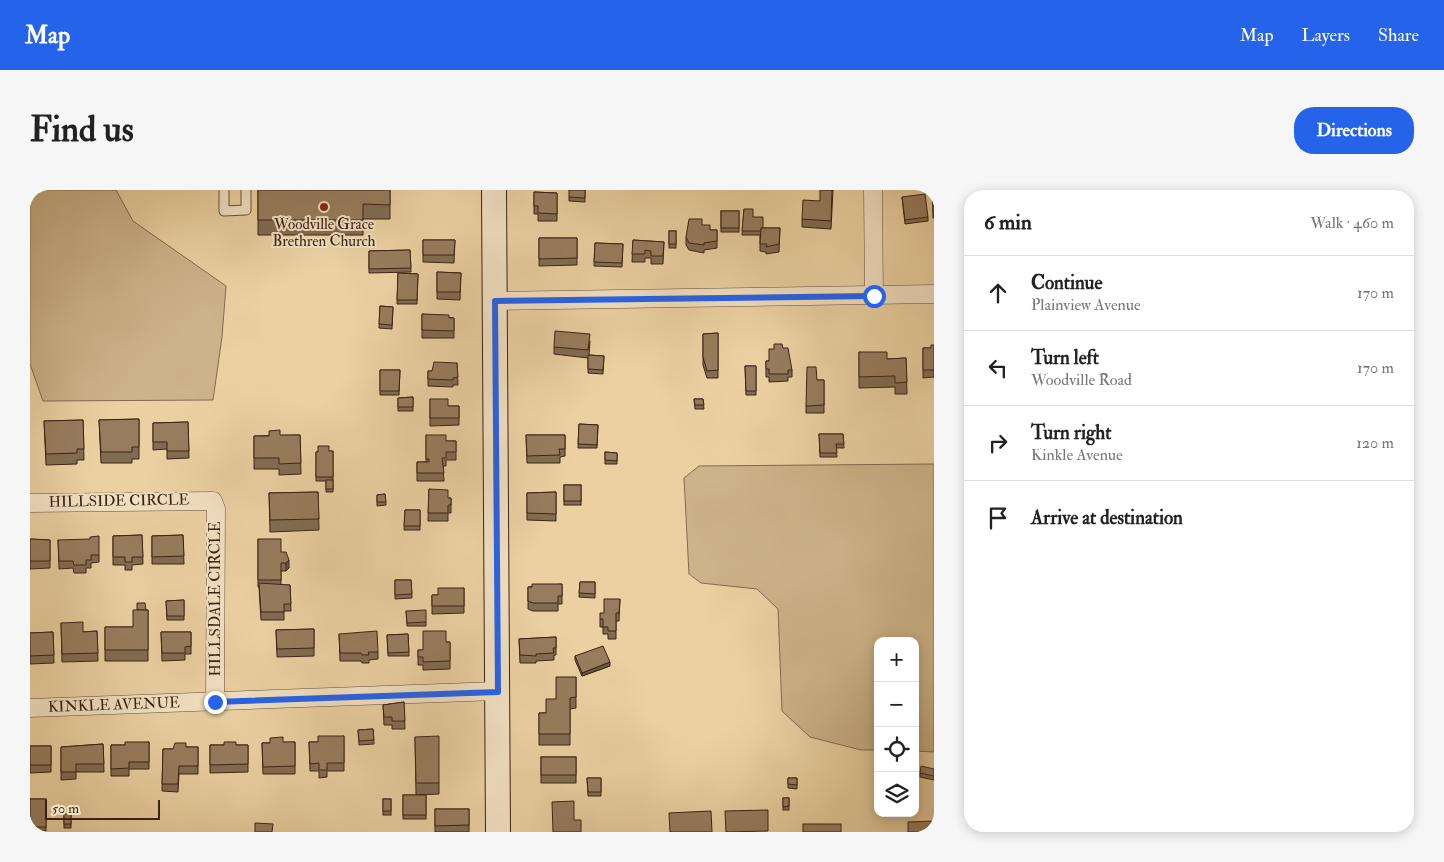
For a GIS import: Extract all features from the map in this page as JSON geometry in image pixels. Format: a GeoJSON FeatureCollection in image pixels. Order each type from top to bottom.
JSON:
{"type":"FeatureCollection","features":[{"type":"Feature","properties":{"kind":"street"},"geometry":{"type":"LineString","coordinates":[[494,190],[498,832]]}},
{"type":"Feature","properties":{"kind":"street"},"geometry":{"type":"LineString","coordinates":[[873,190],[874,296]]}},
{"type":"Feature","properties":{"kind":"street"},"geometry":{"type":"LineString","coordinates":[[495,301],[934,294]]}},
{"type":"Feature","properties":{"kind":"street","name":"HILLSIDE CIRCLE"},"geometry":{"type":"LineString","coordinates":[[30,503],[209,500]]}},
{"type":"Feature","properties":{"kind":"street","name":"HILLSDALE CIRCLE"},"geometry":{"type":"LineString","coordinates":[[209,500],[213,501],[216,509],[215,702]]}},
{"type":"Feature","properties":{"kind":"street","name":"KINKLE AVENUE"},"geometry":{"type":"LineString","coordinates":[[30,708],[498,692]]}},
{"type":"Feature","properties":{"kind":"lane"},"geometry":{"type":"LineString","coordinates":[[224,190],[224,211],[246,210],[246,190]]}},
{"type":"Feature","properties":{"kind":"shaded area"},"geometry":{"type":"Polygon","coordinates":[[[30,190],[116,190],[133,221],[226,286],[222,337],[213,400],[43,401],[30,364],[30,190]]]}},
{"type":"Feature","properties":{"kind":"shaded area"},"geometry":{"type":"Polygon","coordinates":[[[934,464],[934,752],[919,751],[919,637],[874,637],[874,750],[861,750],[810,737],[782,711],[778,609],[757,589],[701,583],[689,574],[684,478],[699,466],[934,464]]]}},
{"type":"Feature","properties":{"kind":"building","name":"Woodville Grace Brethren Church"},"geometry":{"type":"Polygon","coordinates":[[[258,190],[390,190],[390,205],[363,204],[363,220],[258,220],[258,190]]]}},
{"type":"Feature","properties":{"kind":"building"},"geometry":{"type":"Polygon","coordinates":[[[569,190],[585,190],[585,198],[569,197],[569,190]]]}},
{"type":"Feature","properties":{"kind":"building"},"geometry":{"type":"Polygon","coordinates":[[[820,190],[832,190],[831,221],[802,219],[803,200],[820,201],[820,190]]]}},
{"type":"Feature","properties":{"kind":"building"},"geometry":{"type":"Polygon","coordinates":[[[932,190],[934,190],[934,207],[933,207],[932,190]]]}},
{"type":"Feature","properties":{"kind":"building"},"geometry":{"type":"Polygon","coordinates":[[[534,192],[557,193],[557,214],[538,213],[538,206],[534,206],[534,192]]]}},
{"type":"Feature","properties":{"kind":"building"},"geometry":{"type":"Polygon","coordinates":[[[925,194],[928,217],[905,220],[902,197],[925,194]]]}},
{"type":"Feature","properties":{"kind":"building"},"geometry":{"type":"Polygon","coordinates":[[[744,209],[753,209],[753,217],[763,217],[763,228],[761,228],[761,231],[742,231],[744,209]]]}},
{"type":"Feature","properties":{"kind":"building"},"geometry":{"type":"Polygon","coordinates":[[[721,211],[739,211],[739,228],[721,228],[721,211]]]}},
{"type":"Feature","properties":{"kind":"building"},"geometry":{"type":"Polygon","coordinates":[[[689,219],[702,219],[702,225],[710,225],[710,230],[717,230],[717,241],[704,243],[704,245],[689,243],[686,237],[689,219]]]}},
{"type":"Feature","properties":{"kind":"building"},"geometry":{"type":"Polygon","coordinates":[[[761,228],[780,228],[779,244],[766,247],[767,244],[760,244],[761,228]]]}},
{"type":"Feature","properties":{"kind":"building"},"geometry":{"type":"Polygon","coordinates":[[[669,231],[676,231],[676,244],[669,244],[669,231]]]}},
{"type":"Feature","properties":{"kind":"building"},"geometry":{"type":"Polygon","coordinates":[[[539,238],[577,238],[577,258],[539,259],[539,238]]]}},
{"type":"Feature","properties":{"kind":"building"},"geometry":{"type":"Polygon","coordinates":[[[423,240],[455,240],[454,255],[423,255],[423,240]]]}},
{"type":"Feature","properties":{"kind":"building"},"geometry":{"type":"Polygon","coordinates":[[[633,240],[664,242],[663,256],[651,256],[651,251],[645,250],[645,254],[632,254],[633,240]]]}},
{"type":"Feature","properties":{"kind":"building"},"geometry":{"type":"Polygon","coordinates":[[[595,243],[623,244],[622,263],[594,262],[595,243]]]}},
{"type":"Feature","properties":{"kind":"building"},"geometry":{"type":"Polygon","coordinates":[[[410,250],[411,268],[369,269],[369,251],[410,250]]]}},
{"type":"Feature","properties":{"kind":"building"},"geometry":{"type":"Polygon","coordinates":[[[437,272],[461,273],[460,292],[437,292],[437,272]]]}},
{"type":"Feature","properties":{"kind":"building"},"geometry":{"type":"Polygon","coordinates":[[[398,273],[418,274],[417,300],[397,300],[398,273]]]}},
{"type":"Feature","properties":{"kind":"building"},"geometry":{"type":"Polygon","coordinates":[[[380,306],[393,307],[392,325],[379,324],[380,306]]]}},
{"type":"Feature","properties":{"kind":"building"},"geometry":{"type":"Polygon","coordinates":[[[422,314],[449,315],[449,318],[454,318],[454,331],[422,330],[422,314]]]}},
{"type":"Feature","properties":{"kind":"building"},"geometry":{"type":"Polygon","coordinates":[[[555,331],[590,334],[588,350],[554,347],[555,331]]]}},
{"type":"Feature","properties":{"kind":"building"},"geometry":{"type":"Polygon","coordinates":[[[718,333],[718,370],[707,371],[703,357],[703,334],[718,333]]]}},
{"type":"Feature","properties":{"kind":"building"},"geometry":{"type":"Polygon","coordinates":[[[774,344],[782,344],[783,348],[788,348],[792,370],[788,370],[788,374],[769,374],[769,369],[766,369],[766,361],[769,361],[769,349],[774,349],[774,344]]]}},
{"type":"Feature","properties":{"kind":"building"},"geometry":{"type":"Polygon","coordinates":[[[931,345],[934,345],[934,370],[923,370],[923,348],[931,348],[931,345]]]}},
{"type":"Feature","properties":{"kind":"building"},"geometry":{"type":"Polygon","coordinates":[[[859,352],[887,352],[887,359],[906,358],[907,382],[895,383],[895,376],[859,377],[859,352]]]}},
{"type":"Feature","properties":{"kind":"building"},"geometry":{"type":"Polygon","coordinates":[[[588,355],[604,356],[603,370],[588,369],[588,355]]]}},
{"type":"Feature","properties":{"kind":"building"},"geometry":{"type":"Polygon","coordinates":[[[434,362],[457,363],[458,377],[453,378],[453,380],[428,379],[428,371],[432,371],[434,362]]]}},
{"type":"Feature","properties":{"kind":"building"},"geometry":{"type":"Polygon","coordinates":[[[745,366],[756,366],[756,391],[746,391],[745,366]]]}},
{"type":"Feature","properties":{"kind":"building"},"geometry":{"type":"Polygon","coordinates":[[[807,367],[816,367],[817,380],[824,380],[824,405],[806,406],[807,367]]]}},
{"type":"Feature","properties":{"kind":"building"},"geometry":{"type":"Polygon","coordinates":[[[380,370],[400,370],[399,391],[380,391],[380,370]]]}},
{"type":"Feature","properties":{"kind":"building"},"geometry":{"type":"Polygon","coordinates":[[[413,397],[413,407],[398,407],[398,398],[413,397]]]}},
{"type":"Feature","properties":{"kind":"building"},"geometry":{"type":"Polygon","coordinates":[[[430,399],[448,399],[448,406],[459,406],[459,418],[430,418],[430,399]]]}},
{"type":"Feature","properties":{"kind":"building"},"geometry":{"type":"Polygon","coordinates":[[[694,399],[703,399],[704,405],[695,405],[694,399]]]}},
{"type":"Feature","properties":{"kind":"building"},"geometry":{"type":"Polygon","coordinates":[[[139,419],[139,447],[132,447],[132,452],[101,452],[99,420],[139,419]]]}},
{"type":"Feature","properties":{"kind":"building"},"geometry":{"type":"Polygon","coordinates":[[[83,420],[84,449],[77,449],[77,453],[46,454],[44,421],[83,420]]]}},
{"type":"Feature","properties":{"kind":"building"},"geometry":{"type":"Polygon","coordinates":[[[188,422],[189,451],[167,451],[167,442],[153,442],[153,423],[188,422]]]}},
{"type":"Feature","properties":{"kind":"building"},"geometry":{"type":"Polygon","coordinates":[[[579,424],[598,425],[597,445],[578,444],[579,424]]]}},
{"type":"Feature","properties":{"kind":"building"},"geometry":{"type":"Polygon","coordinates":[[[280,430],[280,435],[300,435],[301,463],[279,464],[279,458],[254,458],[254,436],[269,436],[269,431],[280,430]]]}},
{"type":"Feature","properties":{"kind":"building"},"geometry":{"type":"Polygon","coordinates":[[[819,434],[843,434],[844,444],[836,444],[837,453],[820,453],[819,434]]]}},
{"type":"Feature","properties":{"kind":"building"},"geometry":{"type":"Polygon","coordinates":[[[426,435],[446,435],[446,441],[456,441],[456,452],[446,452],[446,458],[442,458],[444,473],[417,473],[417,462],[429,462],[429,459],[426,459],[426,435]]]}},
{"type":"Feature","properties":{"kind":"building"},"geometry":{"type":"Polygon","coordinates":[[[526,435],[565,435],[565,449],[559,449],[560,455],[527,456],[526,435]]]}},
{"type":"Feature","properties":{"kind":"building"},"geometry":{"type":"Polygon","coordinates":[[[318,446],[329,446],[329,451],[333,451],[333,477],[316,477],[316,452],[318,452],[318,446]]]}},
{"type":"Feature","properties":{"kind":"building"},"geometry":{"type":"Polygon","coordinates":[[[605,452],[617,453],[617,461],[605,460],[605,452]]]}},
{"type":"Feature","properties":{"kind":"building"},"geometry":{"type":"Polygon","coordinates":[[[326,480],[333,480],[333,489],[326,489],[326,480]]]}},
{"type":"Feature","properties":{"kind":"building"},"geometry":{"type":"Polygon","coordinates":[[[564,485],[581,485],[581,501],[564,501],[564,485]]]}},
{"type":"Feature","properties":{"kind":"building"},"geometry":{"type":"Polygon","coordinates":[[[429,489],[448,490],[448,498],[451,498],[451,505],[448,505],[448,513],[428,513],[429,489]]]}},
{"type":"Feature","properties":{"kind":"building"},"geometry":{"type":"Polygon","coordinates":[[[318,492],[319,519],[270,520],[269,493],[318,492]]]}},
{"type":"Feature","properties":{"kind":"building"},"geometry":{"type":"Polygon","coordinates":[[[556,492],[556,514],[527,513],[527,493],[556,492]]]}},
{"type":"Feature","properties":{"kind":"building"},"geometry":{"type":"Polygon","coordinates":[[[385,494],[386,502],[377,502],[377,495],[385,494]]]}},
{"type":"Feature","properties":{"kind":"building"},"geometry":{"type":"Polygon","coordinates":[[[405,510],[420,510],[420,526],[404,526],[405,510]]]}},
{"type":"Feature","properties":{"kind":"building"},"geometry":{"type":"Polygon","coordinates":[[[142,535],[143,557],[132,557],[132,562],[125,562],[125,557],[113,557],[113,536],[142,535]]]}},
{"type":"Feature","properties":{"kind":"building"},"geometry":{"type":"Polygon","coordinates":[[[183,535],[184,556],[152,557],[152,536],[183,535]]]}},
{"type":"Feature","properties":{"kind":"building"},"geometry":{"type":"Polygon","coordinates":[[[99,536],[99,555],[91,555],[91,560],[86,560],[86,565],[74,565],[73,561],[59,561],[58,540],[90,539],[90,537],[99,536]]]}},
{"type":"Feature","properties":{"kind":"building"},"geometry":{"type":"Polygon","coordinates":[[[30,539],[50,540],[50,561],[30,561],[30,539]]]}},
{"type":"Feature","properties":{"kind":"building"},"geometry":{"type":"Polygon","coordinates":[[[258,539],[281,539],[281,552],[286,552],[289,560],[286,563],[281,563],[281,580],[258,580],[258,539]]]}},
{"type":"Feature","properties":{"kind":"building"},"geometry":{"type":"Polygon","coordinates":[[[395,580],[411,580],[412,594],[395,595],[395,580]]]}},
{"type":"Feature","properties":{"kind":"building"},"geometry":{"type":"Polygon","coordinates":[[[580,582],[595,582],[595,594],[579,593],[580,582]]]}},
{"type":"Feature","properties":{"kind":"building"},"geometry":{"type":"Polygon","coordinates":[[[259,583],[290,585],[291,604],[284,604],[284,612],[261,612],[259,583]]]}},
{"type":"Feature","properties":{"kind":"building"},"geometry":{"type":"Polygon","coordinates":[[[532,584],[562,584],[562,596],[558,596],[558,603],[533,603],[528,601],[528,587],[532,587],[532,584]]]}},
{"type":"Feature","properties":{"kind":"building"},"geometry":{"type":"Polygon","coordinates":[[[438,588],[464,588],[464,606],[432,606],[432,595],[438,595],[438,588]]]}},
{"type":"Feature","properties":{"kind":"building"},"geometry":{"type":"Polygon","coordinates":[[[604,599],[620,599],[619,613],[616,613],[616,631],[608,631],[608,627],[603,627],[603,619],[600,619],[600,613],[604,613],[604,599]]]}},
{"type":"Feature","properties":{"kind":"building"},"geometry":{"type":"Polygon","coordinates":[[[184,600],[184,616],[167,616],[166,601],[184,600]]]}},
{"type":"Feature","properties":{"kind":"building"},"geometry":{"type":"Polygon","coordinates":[[[137,603],[145,603],[146,610],[137,610],[137,603]]]}},
{"type":"Feature","properties":{"kind":"building"},"geometry":{"type":"Polygon","coordinates":[[[133,610],[148,610],[148,650],[105,650],[105,627],[133,627],[133,610]]]}},
{"type":"Feature","properties":{"kind":"building"},"geometry":{"type":"Polygon","coordinates":[[[426,610],[426,622],[407,623],[406,611],[426,610]]]}},
{"type":"Feature","properties":{"kind":"building"},"geometry":{"type":"Polygon","coordinates":[[[83,622],[83,632],[97,631],[98,653],[62,654],[61,623],[83,622]]]}},
{"type":"Feature","properties":{"kind":"building"},"geometry":{"type":"Polygon","coordinates":[[[314,629],[314,648],[277,649],[276,630],[314,629]]]}},
{"type":"Feature","properties":{"kind":"building"},"geometry":{"type":"Polygon","coordinates":[[[377,631],[378,652],[368,652],[369,655],[340,653],[339,634],[377,631]]]}},
{"type":"Feature","properties":{"kind":"building"},"geometry":{"type":"Polygon","coordinates":[[[423,631],[446,631],[446,642],[450,642],[450,661],[423,662],[423,657],[418,657],[418,650],[423,650],[423,631]]]}},
{"type":"Feature","properties":{"kind":"building"},"geometry":{"type":"Polygon","coordinates":[[[53,632],[54,655],[30,656],[30,633],[53,632]]]}},
{"type":"Feature","properties":{"kind":"building"},"geometry":{"type":"Polygon","coordinates":[[[161,632],[191,632],[191,646],[185,647],[185,653],[162,653],[161,632]]]}},
{"type":"Feature","properties":{"kind":"building"},"geometry":{"type":"Polygon","coordinates":[[[408,634],[409,652],[388,653],[387,635],[408,634]]]}},
{"type":"Feature","properties":{"kind":"building"},"geometry":{"type":"Polygon","coordinates":[[[556,637],[556,648],[553,648],[554,653],[536,654],[536,656],[520,655],[519,639],[556,637]]]}},
{"type":"Feature","properties":{"kind":"building"},"geometry":{"type":"Polygon","coordinates":[[[603,646],[610,662],[582,673],[575,656],[603,646]]]}},
{"type":"Feature","properties":{"kind":"building"},"geometry":{"type":"Polygon","coordinates":[[[556,677],[576,677],[576,697],[570,698],[570,734],[539,734],[539,713],[546,713],[546,699],[556,699],[556,677]]]}},
{"type":"Feature","properties":{"kind":"building"},"geometry":{"type":"Polygon","coordinates":[[[404,702],[405,721],[392,721],[392,717],[384,717],[383,705],[404,702]]]}},
{"type":"Feature","properties":{"kind":"building"},"geometry":{"type":"Polygon","coordinates":[[[373,729],[374,740],[359,741],[358,730],[373,729]]]}},
{"type":"Feature","properties":{"kind":"building"},"geometry":{"type":"Polygon","coordinates":[[[318,736],[344,736],[344,763],[327,763],[327,770],[319,770],[319,763],[310,764],[309,742],[318,742],[318,736]]]}},
{"type":"Feature","properties":{"kind":"building"},"geometry":{"type":"Polygon","coordinates":[[[439,736],[439,783],[416,783],[415,737],[439,736]]]}},
{"type":"Feature","properties":{"kind":"building"},"geometry":{"type":"Polygon","coordinates":[[[283,737],[283,742],[295,742],[295,766],[263,767],[262,743],[270,743],[270,738],[283,737]]]}},
{"type":"Feature","properties":{"kind":"building"},"geometry":{"type":"Polygon","coordinates":[[[125,742],[149,742],[149,762],[129,762],[129,768],[111,769],[111,745],[125,745],[125,742]]]}},
{"type":"Feature","properties":{"kind":"building"},"geometry":{"type":"Polygon","coordinates":[[[224,742],[248,745],[248,764],[210,765],[210,745],[224,745],[224,742]]]}},
{"type":"Feature","properties":{"kind":"building"},"geometry":{"type":"Polygon","coordinates":[[[175,743],[186,743],[186,747],[198,747],[198,766],[179,766],[178,784],[162,784],[163,749],[173,749],[175,743]]]}},
{"type":"Feature","properties":{"kind":"building"},"geometry":{"type":"Polygon","coordinates":[[[103,744],[104,764],[76,764],[76,772],[61,772],[61,747],[103,744]]]}},
{"type":"Feature","properties":{"kind":"building"},"geometry":{"type":"Polygon","coordinates":[[[30,746],[51,746],[51,765],[30,765],[30,746]]]}},
{"type":"Feature","properties":{"kind":"building"},"geometry":{"type":"Polygon","coordinates":[[[541,757],[576,757],[576,775],[541,775],[541,757]]]}},
{"type":"Feature","properties":{"kind":"building"},"geometry":{"type":"Polygon","coordinates":[[[921,766],[934,769],[934,776],[920,773],[921,766]]]}},
{"type":"Feature","properties":{"kind":"building"},"geometry":{"type":"Polygon","coordinates":[[[587,778],[601,778],[601,792],[588,792],[587,778]]]}},
{"type":"Feature","properties":{"kind":"building"},"geometry":{"type":"Polygon","coordinates":[[[788,778],[797,778],[797,785],[788,784],[788,778]]]}},
{"type":"Feature","properties":{"kind":"building"},"geometry":{"type":"Polygon","coordinates":[[[403,795],[426,795],[426,815],[403,815],[403,795]]]}},
{"type":"Feature","properties":{"kind":"building"},"geometry":{"type":"Polygon","coordinates":[[[783,798],[789,798],[789,806],[783,807],[783,798]]]}},
{"type":"Feature","properties":{"kind":"building"},"geometry":{"type":"Polygon","coordinates":[[[30,799],[46,799],[46,827],[30,827],[30,799]]]}},
{"type":"Feature","properties":{"kind":"building"},"geometry":{"type":"Polygon","coordinates":[[[383,799],[391,799],[391,811],[383,811],[383,799]]]}},
{"type":"Feature","properties":{"kind":"building"},"geometry":{"type":"Polygon","coordinates":[[[574,801],[574,820],[581,820],[581,832],[553,832],[552,802],[574,801]]]}},
{"type":"Feature","properties":{"kind":"building"},"geometry":{"type":"Polygon","coordinates":[[[435,809],[469,809],[469,825],[435,826],[435,809]]]}},
{"type":"Feature","properties":{"kind":"building"},"geometry":{"type":"Polygon","coordinates":[[[768,810],[768,831],[726,832],[725,811],[768,810]]]}},
{"type":"Feature","properties":{"kind":"building"},"geometry":{"type":"Polygon","coordinates":[[[711,811],[712,832],[670,832],[669,813],[711,811]]]}},
{"type":"Feature","properties":{"kind":"building"},"geometry":{"type":"Polygon","coordinates":[[[64,814],[71,814],[71,824],[64,824],[64,814]]]}},
{"type":"Feature","properties":{"kind":"building"},"geometry":{"type":"Polygon","coordinates":[[[934,821],[934,832],[908,832],[908,822],[934,821]]]}},
{"type":"Feature","properties":{"kind":"building"},"geometry":{"type":"Polygon","coordinates":[[[255,823],[273,824],[272,832],[255,832],[255,823]]]}},
{"type":"Feature","properties":{"kind":"building"},"geometry":{"type":"Polygon","coordinates":[[[803,824],[841,824],[841,832],[803,832],[803,824]]]}},
{"type":"Feature","properties":{"kind":"place","name":"Woodville Grace Brethren Church"},"geometry":{"type":"Point","coordinates":[324,207]}},
{"type":"Feature","properties":{"kind":"route"},"geometry":{"type":"LineString","coordinates":[[215,702],[498,692],[495,301],[874,296]]}}]}
